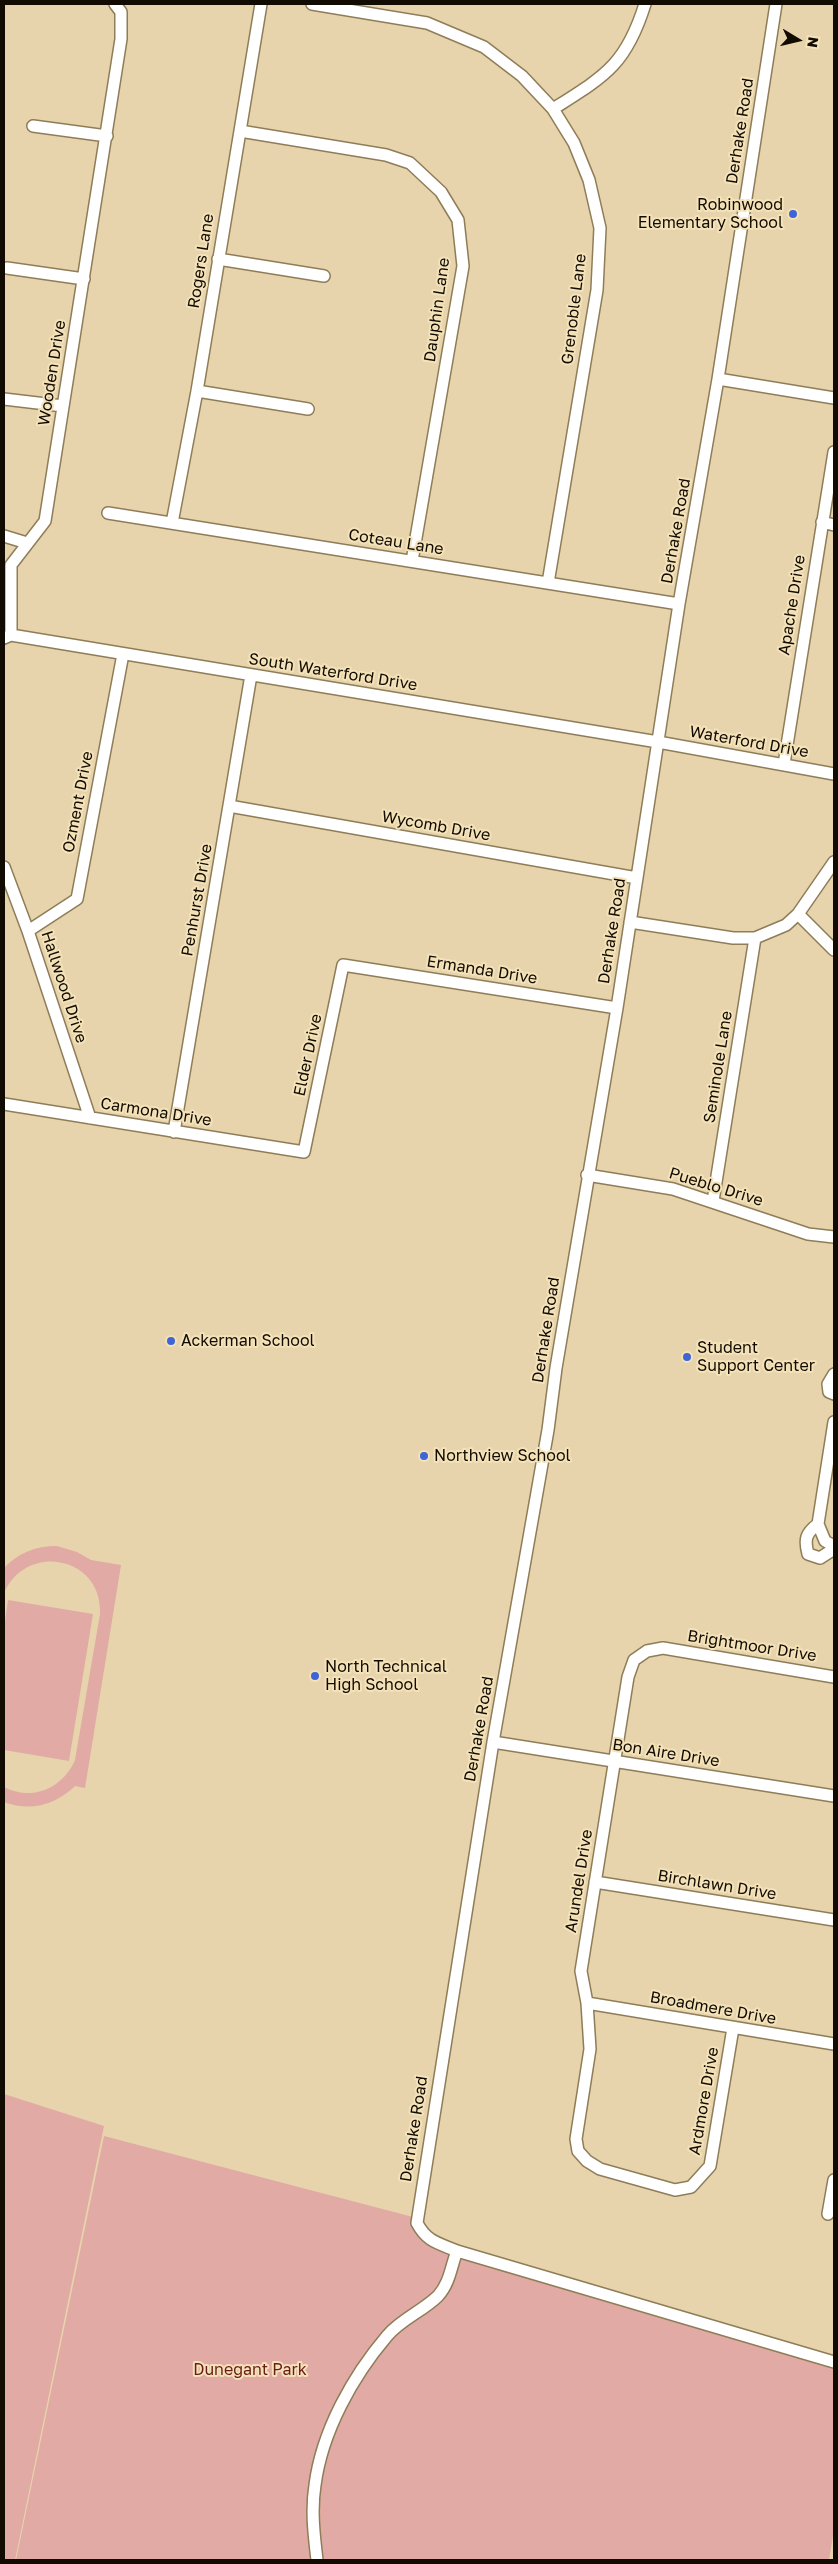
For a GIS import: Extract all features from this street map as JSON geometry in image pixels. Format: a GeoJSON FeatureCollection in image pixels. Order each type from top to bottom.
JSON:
{"type":"FeatureCollection","features":[{"type":"Feature","properties":{"kind":"street","name":"Wooden Drive"},"geometry":{"type":"LineString","coordinates":[[7,637],[11,565],[44,521],[112,107],[121,39],[121,12],[115,4]]}},
{"type":"Feature","properties":{"kind":"street","name":"Rogers Lane"},"geometry":{"type":"LineString","coordinates":[[172,523],[197,391],[261,4]]}},
{"type":"Feature","properties":{"kind":"street","name":"Grenoble Lane"},"geometry":{"type":"LineString","coordinates":[[312,4],[428,23],[484,47],[504,61],[553,109],[574,143],[588,180],[600,228],[597,290],[548,583]]}},
{"type":"Feature","properties":{"kind":"street"},"geometry":{"type":"LineString","coordinates":[[553,109],[598,81],[615,66],[629,47],[645,4]]}},
{"type":"Feature","properties":{"kind":"street","name":"Derhake Road"},"geometry":{"type":"LineString","coordinates":[[776,4],[617,1008],[587,1175],[548,1430],[493,1742],[417,2223],[423,2234],[432,2241],[456,2250],[834,2362]]}},
{"type":"Feature","properties":{"kind":"street"},"geometry":{"type":"LineString","coordinates":[[33,126],[107,136]]}},
{"type":"Feature","properties":{"kind":"street","name":"Dauphin Lane"},"geometry":{"type":"LineString","coordinates":[[240,131],[386,155],[410,163],[442,192],[458,220],[463,266],[412,561]]}},
{"type":"Feature","properties":{"kind":"street"},"geometry":{"type":"LineString","coordinates":[[218,259],[324,276]]}},
{"type":"Feature","properties":{"kind":"street"},"geometry":{"type":"LineString","coordinates":[[7,268],[84,279]]}},
{"type":"Feature","properties":{"kind":"street"},"geometry":{"type":"LineString","coordinates":[[718,379],[834,398]]}},
{"type":"Feature","properties":{"kind":"street"},"geometry":{"type":"LineString","coordinates":[[197,391],[308,409]]}},
{"type":"Feature","properties":{"kind":"street"},"geometry":{"type":"LineString","coordinates":[[4,399],[63,406]]}},
{"type":"Feature","properties":{"kind":"street","name":"Apache Drive"},"geometry":{"type":"LineString","coordinates":[[784,764],[834,452]]}},
{"type":"Feature","properties":{"kind":"street","name":"Coteau Lane"},"geometry":{"type":"LineString","coordinates":[[108,512],[680,604]]}},
{"type":"Feature","properties":{"kind":"street"},"geometry":{"type":"LineString","coordinates":[[822,522],[834,525]]}},
{"type":"Feature","properties":{"kind":"street"},"geometry":{"type":"LineString","coordinates":[[4,536],[28,543]]}},
{"type":"Feature","properties":{"kind":"street","name":"South Waterford Drive"},"geometry":{"type":"LineString","coordinates":[[7,637],[123,654],[658,742]]}},
{"type":"Feature","properties":{"kind":"street","name":"Ozment Drive"},"geometry":{"type":"LineString","coordinates":[[28,931],[77,899],[123,654]]}},
{"type":"Feature","properties":{"kind":"street","name":"Penhurst Drive"},"geometry":{"type":"LineString","coordinates":[[174,1132],[251,675]]}},
{"type":"Feature","properties":{"kind":"street","name":"Waterford Drive"},"geometry":{"type":"LineString","coordinates":[[658,742],[834,774]]}},
{"type":"Feature","properties":{"kind":"street","name":"Wycomb Drive"},"geometry":{"type":"LineString","coordinates":[[229,806],[637,878]]}},
{"type":"Feature","properties":{"kind":"street"},"geometry":{"type":"LineString","coordinates":[[630,922],[733,938],[755,938],[786,925],[798,914],[834,862]]}},
{"type":"Feature","properties":{"kind":"street","name":"Hallwood Drive"},"geometry":{"type":"LineString","coordinates":[[4,867],[28,931],[90,1118]]}},
{"type":"Feature","properties":{"kind":"street"},"geometry":{"type":"LineString","coordinates":[[798,914],[834,950]]}},
{"type":"Feature","properties":{"kind":"street","name":"Seminole Lane"},"geometry":{"type":"LineString","coordinates":[[713,1201],[755,938]]}},
{"type":"Feature","properties":{"kind":"street","name":"Ermanda Drive"},"geometry":{"type":"LineString","coordinates":[[343,965],[617,1008]]}},
{"type":"Feature","properties":{"kind":"street","name":"Elder Drive"},"geometry":{"type":"LineString","coordinates":[[304,1152],[343,965]]}},
{"type":"Feature","properties":{"kind":"street","name":"Carmona Drive"},"geometry":{"type":"LineString","coordinates":[[4,1104],[304,1152]]}},
{"type":"Feature","properties":{"kind":"street","name":"Pueblo Drive"},"geometry":{"type":"LineString","coordinates":[[587,1175],[673,1189],[808,1234],[834,1237]]}},
{"type":"Feature","properties":{"kind":"street"},"geometry":{"type":"LineString","coordinates":[[834,1374],[828,1384],[829,1392],[834,1394]]}},
{"type":"Feature","properties":{"kind":"street"},"geometry":{"type":"LineString","coordinates":[[818,1524],[808,1532],[805,1542],[808,1554],[820,1558],[831,1545],[818,1524],[834,1422]]}},
{"type":"Feature","properties":{"kind":"street","name":"Brightmoor Drive"},"geometry":{"type":"LineString","coordinates":[[664,1648],[834,1677]]}},
{"type":"Feature","properties":{"kind":"street","name":"Arundel Drive"},"geometry":{"type":"LineString","coordinates":[[576,2139],[590,2049],[587,2002],[581,1971],[628,1677],[634,1660],[646,1651],[664,1648]]}},
{"type":"Feature","properties":{"kind":"street","name":"Bon Aire Drive"},"geometry":{"type":"LineString","coordinates":[[493,1742],[834,1796]]}},
{"type":"Feature","properties":{"kind":"street","name":"Birchlawn Drive"},"geometry":{"type":"LineString","coordinates":[[595,1882],[834,1920]]}},
{"type":"Feature","properties":{"kind":"street","name":"Broadmere Drive"},"geometry":{"type":"LineString","coordinates":[[587,2002],[834,2044]]}},
{"type":"Feature","properties":{"kind":"street","name":"Ardmore Drive"},"geometry":{"type":"LineString","coordinates":[[576,2139],[578,2150],[587,2161],[600,2169],[675,2190],[691,2187],[710,2166],[733,2028]]}},
{"type":"Feature","properties":{"kind":"street"},"geometry":{"type":"LineString","coordinates":[[828,2214],[834,2180]]}},
{"type":"Feature","properties":{"kind":"street"},"geometry":{"type":"LineString","coordinates":[[317,2560],[313,2525],[315,2484],[326,2440],[343,2401],[386,2336],[438,2296],[449,2279],[456,2250]]}},
{"type":"Feature","properties":{"kind":"green space"},"geometry":{"type":"Polygon","coordinates":[[[57,1546],[77,1552],[91,1560],[121,1565],[85,1788],[75,1786],[59,1798],[42,1805],[14,1805],[4,1802],[4,1787],[25,1793],[46,1790],[63,1778],[75,1760],[100,1614],[98,1595],[90,1579],[77,1569],[62,1563],[45,1562],[29,1566],[15,1577],[4,1593],[4,1568],[9,1563],[28,1551],[41,1547],[57,1546]]]}},
{"type":"Feature","properties":{"kind":"green space"},"geometry":{"type":"Polygon","coordinates":[[[8,1600],[93,1614],[69,1761],[4,1750],[4,1628],[8,1600]]]}},
{"type":"Feature","properties":{"kind":"green space"},"geometry":{"type":"Polygon","coordinates":[[[4,2094],[104,2126],[15,2560],[4,2560],[4,2094]]]}},
{"type":"Feature","properties":{"kind":"green space","name":"Dunegant Park"},"geometry":{"type":"Polygon","coordinates":[[[104,2136],[413,2217],[415,2229],[419,2237],[436,2250],[834,2368],[834,2530],[829,2560],[16,2560],[104,2136]]]}},
{"type":"Feature","properties":{"kind":"place","name":"Robinwood Elementary School"},"geometry":{"type":"Point","coordinates":[793,214]}},
{"type":"Feature","properties":{"kind":"place","name":"Ackerman School"},"geometry":{"type":"Point","coordinates":[171,1341]}},
{"type":"Feature","properties":{"kind":"place","name":"Student Support Center"},"geometry":{"type":"Point","coordinates":[687,1357]}},
{"type":"Feature","properties":{"kind":"place","name":"Northview School"},"geometry":{"type":"Point","coordinates":[424,1456]}},
{"type":"Feature","properties":{"kind":"place","name":"North Technical High School"},"geometry":{"type":"Point","coordinates":[315,1676]}}]}
